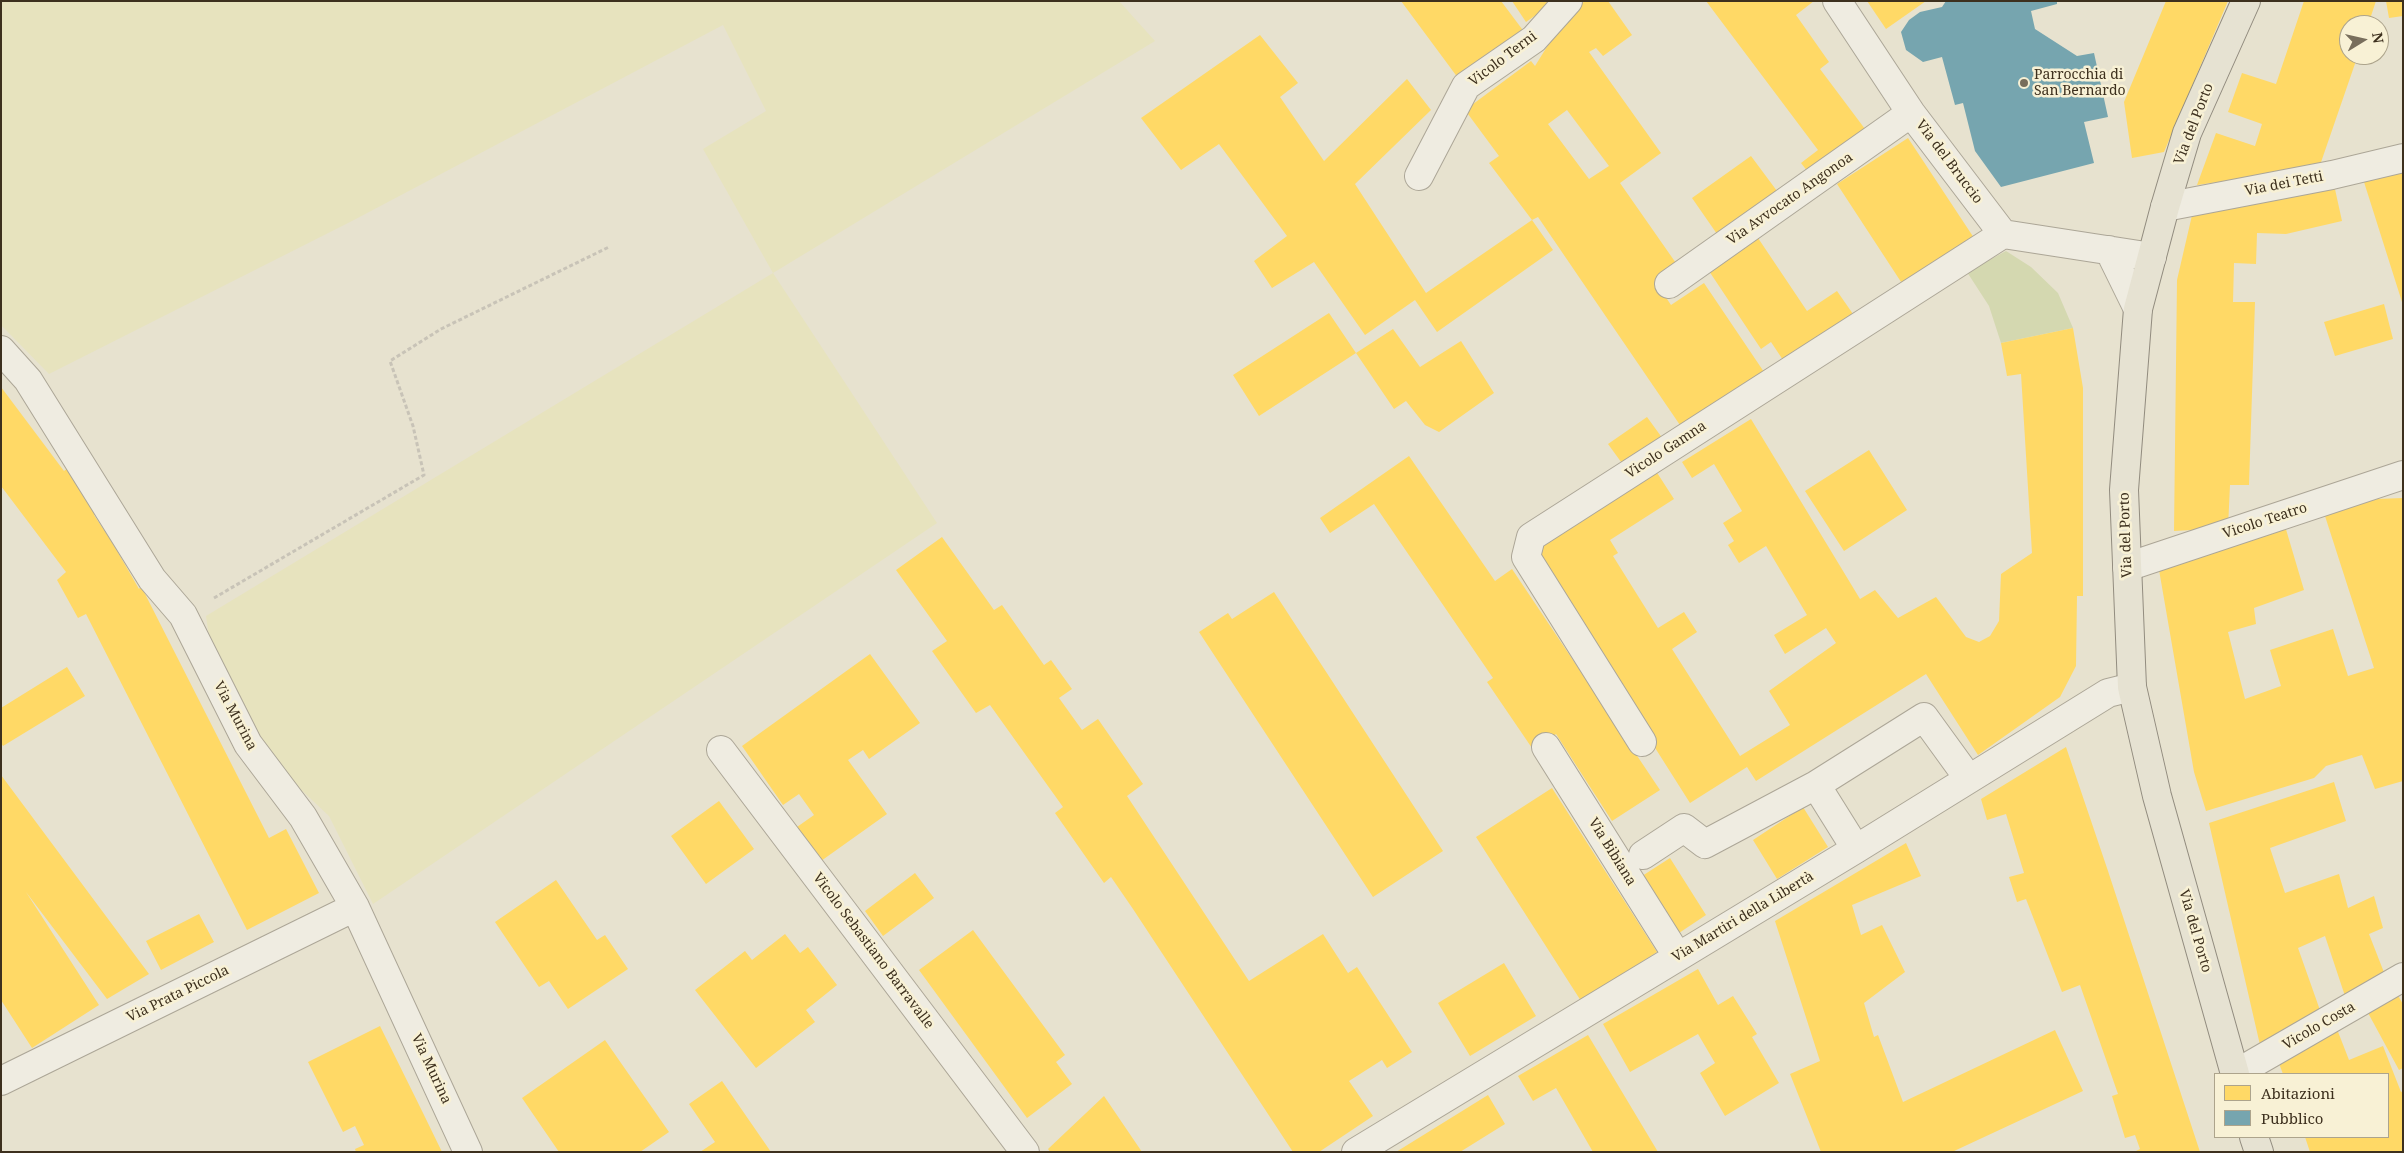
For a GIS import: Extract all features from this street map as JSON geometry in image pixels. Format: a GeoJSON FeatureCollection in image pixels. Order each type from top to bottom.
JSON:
{"type":"FeatureCollection","features":[{"type":"Feature","properties":{"kind":"main road","name":"Via del Porto"},"geometry":{"type":"LineString","coordinates":[[2235,1073],[2157,796],[2132,687],[2124,490],[2138,310],[2187,133],[2246,1]]}},
{"type":"Feature","properties":{"kind":"main road"},"geometry":{"type":"LineString","coordinates":[[2254,1138],[2259,1152]]}},
{"type":"Feature","properties":{"kind":"street","name":"Vicolo Terni"},"geometry":{"type":"LineString","coordinates":[[1419,176],[1466,86],[1534,39],[1568,1]]}},
{"type":"Feature","properties":{"kind":"street","name":"Via del Bruccio"},"geometry":{"type":"LineString","coordinates":[[1837,1],[1911,113],[2003,234]]}},
{"type":"Feature","properties":{"kind":"street","name":"Via Avvocato Angonoa"},"geometry":{"type":"LineString","coordinates":[[1669,284],[1911,113]]}},
{"type":"Feature","properties":{"kind":"street","name":"Via dei Tetti"},"geometry":{"type":"LineString","coordinates":[[2165,207],[2332,175],[2403,158]]}},
{"type":"Feature","properties":{"kind":"street"},"geometry":{"type":"LineString","coordinates":[[2003,234],[2152,257]]}},
{"type":"Feature","properties":{"kind":"street","name":"Vicolo Gamna"},"geometry":{"type":"LineString","coordinates":[[1642,742],[1526,557],[1531,537],[2003,234]]}},
{"type":"Feature","properties":{"kind":"street"},"geometry":{"type":"LineString","coordinates":[[2109,250],[2138,310]]}},
{"type":"Feature","properties":{"kind":"street","name":"Via Murina"},"geometry":{"type":"LineString","coordinates":[[1,350],[28,380],[152,578],[183,615],[248,744],[303,817],[355,907],[468,1152]]}},
{"type":"Feature","properties":{"kind":"street","name":"Vicolo Teatro"},"geometry":{"type":"LineString","coordinates":[[2127,567],[2403,475]]}},
{"type":"Feature","properties":{"kind":"street","name":"Via Martiri della Libertà"},"geometry":{"type":"LineString","coordinates":[[1356,1152],[1856,849],[2108,693],[2132,687]]}},
{"type":"Feature","properties":{"kind":"street"},"geometry":{"type":"LineString","coordinates":[[1643,855],[1684,828],[1705,844],[1816,785],[1924,717],[1969,779]]}},
{"type":"Feature","properties":{"kind":"street","name":"Via Bibiana"},"geometry":{"type":"LineString","coordinates":[[1546,748],[1678,957]]}},
{"type":"Feature","properties":{"kind":"street","name":"Vicolo Sebastiano Barravalle"},"geometry":{"type":"LineString","coordinates":[[721,750],[1025,1152]]}},
{"type":"Feature","properties":{"kind":"street"},"geometry":{"type":"LineString","coordinates":[[1816,785],[1856,849]]}},
{"type":"Feature","properties":{"kind":"street","name":"Via Prata Piccola"},"geometry":{"type":"LineString","coordinates":[[1,1081],[355,907]]}},
{"type":"Feature","properties":{"kind":"street","name":"Vicolo Costa"},"geometry":{"type":"LineString","coordinates":[[2237,1073],[2403,977]]}},
{"type":"Feature","properties":{"kind":"path"},"geometry":{"type":"LineString","coordinates":[[183,615],[424,475],[413,426],[390,361],[441,329],[609,247]]}},
{"type":"Feature","properties":{"kind":"shaded area"},"geometry":{"type":"Polygon","coordinates":[[[1,1],[1119,1],[1155,41],[773,273],[703,149],[766,111],[723,25],[352,221],[49,374],[1,325],[1,1]]]}},
{"type":"Feature","properties":{"kind":"shaded area"},"geometry":{"type":"Polygon","coordinates":[[[773,273],[937,523],[373,904],[329,816],[279,769],[211,651],[206,616],[773,273]]]}},
{"type":"Feature","properties":{"kind":"green space"},"geometry":{"type":"Polygon","coordinates":[[[2006,251],[2031,267],[2058,293],[2073,328],[2001,343],[1989,306],[1967,272],[2006,251]]]}},
{"type":"Feature","properties":{"kind":"building: Abitazioni"},"geometry":{"type":"Polygon","coordinates":[[[1401,1],[1501,1],[1525,33],[1461,82],[1401,1]]]}},
{"type":"Feature","properties":{"kind":"building: Abitazioni"},"geometry":{"type":"Polygon","coordinates":[[[1512,1],[1556,1],[1526,22],[1512,1]]]}},
{"type":"Feature","properties":{"kind":"building: Abitazioni"},"geometry":{"type":"Polygon","coordinates":[[[1585,1],[1608,1],[1632,35],[1603,56],[1596,48],[1589,52],[1661,153],[1620,183],[1678,266],[1655,281],[1671,305],[1704,283],[1764,372],[1682,428],[1538,217],[1532,220],[1489,163],[1499,156],[1465,110],[1531,61],[1535,66],[1568,13],[1585,1]],[[1567,110],[1548,124],[1589,179],[1609,166],[1567,110]]]}},
{"type":"Feature","properties":{"kind":"building: Abitazioni"},"geometry":{"type":"Polygon","coordinates":[[[1706,1],[1814,1],[1796,15],[1829,62],[1820,69],[1865,129],[1808,172],[1801,163],[1818,150],[1706,1]]]}},
{"type":"Feature","properties":{"kind":"building: Abitazioni"},"geometry":{"type":"Polygon","coordinates":[[[1867,1],[1926,1],[1886,29],[1867,1]]]}},
{"type":"Feature","properties":{"kind":"building: Abitazioni"},"geometry":{"type":"Polygon","coordinates":[[[2166,1],[2228,1],[2164,152],[2132,158],[2124,102],[2166,1]]]}},
{"type":"Feature","properties":{"kind":"building: Abitazioni"},"geometry":{"type":"Polygon","coordinates":[[[2304,1],[2376,1],[2371,15],[2339,15],[2339,65],[2355,65],[2319,168],[2197,185],[2216,133],[2255,146],[2262,124],[2228,112],[2242,73],[2276,84],[2304,1]]]}},
{"type":"Feature","properties":{"kind":"building: Abitazioni"},"geometry":{"type":"Polygon","coordinates":[[[2386,1],[2403,1],[2403,16],[2389,18],[2386,1]]]}},
{"type":"Feature","properties":{"kind":"building: Abitazioni"},"geometry":{"type":"Polygon","coordinates":[[[1260,35],[1298,83],[1280,97],[1324,161],[1407,79],[1431,110],[1355,184],[1426,293],[1532,220],[1553,250],[1437,332],[1415,300],[1365,335],[1314,262],[1272,288],[1254,261],[1287,236],[1219,144],[1181,170],[1141,118],[1260,35]]]}},
{"type":"Feature","properties":{"kind":"building: Abitazioni"},"geometry":{"type":"Polygon","coordinates":[[[1908,138],[1976,241],[1905,288],[1837,184],[1908,138]]]}},
{"type":"Feature","properties":{"kind":"building: Abitazioni"},"geometry":{"type":"Polygon","coordinates":[[[1751,156],[1777,191],[1717,234],[1692,198],[1751,156]]]}},
{"type":"Feature","properties":{"kind":"building: Abitazioni"},"geometry":{"type":"Polygon","coordinates":[[[2403,169],[2403,302],[2402,302],[2364,182],[2403,169]]]}},
{"type":"Feature","properties":{"kind":"building: Abitazioni"},"geometry":{"type":"Polygon","coordinates":[[[2333,180],[2342,221],[2286,234],[2257,233],[2256,264],[2234,263],[2233,302],[2255,302],[2249,485],[2230,485],[2228,528],[2174,531],[2177,280],[2193,211],[2333,180]]]}},
{"type":"Feature","properties":{"kind":"building: Abitazioni"},"geometry":{"type":"Polygon","coordinates":[[[1758,238],[1807,311],[1837,291],[1853,314],[1783,360],[1771,342],[1761,349],[1709,271],[1758,238]]]}},
{"type":"Feature","properties":{"kind":"building: Abitazioni"},"geometry":{"type":"Polygon","coordinates":[[[2384,304],[2393,339],[2335,356],[2324,322],[2384,304]]]}},
{"type":"Feature","properties":{"kind":"building: Abitazioni"},"geometry":{"type":"Polygon","coordinates":[[[1329,313],[1356,353],[1259,416],[1233,375],[1329,313]]]}},
{"type":"Feature","properties":{"kind":"building: Abitazioni"},"geometry":{"type":"Polygon","coordinates":[[[2073,328],[2083,388],[2083,596],[2077,596],[2076,666],[2060,697],[1978,755],[1926,674],[1756,781],[1747,767],[1690,803],[1529,549],[1654,468],[1674,499],[1610,540],[1618,553],[1613,556],[1658,628],[1684,612],[1697,632],[1672,649],[1740,756],[1790,725],[1769,691],[1836,643],[1826,628],[1785,654],[1774,635],[1807,615],[1766,546],[1739,563],[1728,545],[1734,541],[1723,523],[1742,511],[1714,464],[1692,478],[1682,462],[1751,419],[1860,599],[1875,590],[1898,618],[1936,597],[1966,637],[1979,642],[1990,636],[1999,621],[2001,574],[2032,553],[2021,374],[2007,376],[2001,343],[2073,328]]]}},
{"type":"Feature","properties":{"kind":"building: Abitazioni"},"geometry":{"type":"Polygon","coordinates":[[[1393,329],[1420,367],[1461,341],[1494,393],[1439,432],[1425,425],[1406,401],[1394,409],[1356,353],[1393,329]]]}},
{"type":"Feature","properties":{"kind":"building: Abitazioni"},"geometry":{"type":"Polygon","coordinates":[[[1,387],[64,471],[69,467],[100,512],[94,515],[139,589],[141,586],[269,838],[286,829],[319,893],[247,930],[86,614],[78,618],[57,580],[66,572],[1,486],[1,387]]]}},
{"type":"Feature","properties":{"kind":"building: Abitazioni"},"geometry":{"type":"Polygon","coordinates":[[[1647,417],[1663,439],[1624,466],[1608,444],[1647,417]]]}},
{"type":"Feature","properties":{"kind":"building: Abitazioni"},"geometry":{"type":"Polygon","coordinates":[[[1869,450],[1907,510],[1844,551],[1805,491],[1869,450]]]}},
{"type":"Feature","properties":{"kind":"building: Abitazioni"},"geometry":{"type":"Polygon","coordinates":[[[1409,456],[1495,581],[1512,569],[1660,790],[1612,821],[1556,734],[1534,751],[1487,682],[1493,678],[1374,504],[1330,533],[1320,518],[1409,456]]]}},
{"type":"Feature","properties":{"kind":"building: Abitazioni"},"geometry":{"type":"Polygon","coordinates":[[[2403,498],[2403,781],[2375,789],[2362,755],[2326,766],[2314,778],[2206,811],[2194,772],[2158,564],[2285,526],[2304,590],[2254,608],[2256,624],[2228,632],[2245,699],[2281,686],[2270,650],[2333,629],[2348,676],[2374,668],[2325,516],[2377,499],[2403,498]]]}},
{"type":"Feature","properties":{"kind":"building: Abitazioni"},"geometry":{"type":"Polygon","coordinates":[[[942,537],[994,610],[1002,605],[1044,665],[1051,660],[1072,689],[1059,698],[1082,730],[1098,719],[1143,784],[1127,796],[1249,981],[1323,934],[1348,973],[1357,967],[1412,1052],[1387,1068],[1382,1060],[1349,1081],[1373,1116],[1319,1152],[1293,1152],[1111,877],[1104,883],[1055,813],[1063,807],[990,705],[976,713],[932,651],[947,641],[896,570],[942,537]]]}},
{"type":"Feature","properties":{"kind":"building: Abitazioni"},"geometry":{"type":"Polygon","coordinates":[[[1274,592],[1443,851],[1373,897],[1199,632],[1228,613],[1232,619],[1274,592]]]}},
{"type":"Feature","properties":{"kind":"building: Abitazioni"},"geometry":{"type":"Polygon","coordinates":[[[870,654],[920,723],[869,759],[863,750],[848,760],[887,814],[821,861],[797,827],[814,815],[799,794],[783,805],[742,746],[870,654]]]}},
{"type":"Feature","properties":{"kind":"building: Abitazioni"},"geometry":{"type":"Polygon","coordinates":[[[67,667],[85,696],[3,746],[1,743],[1,708],[67,667]]]}},
{"type":"Feature","properties":{"kind":"building: Abitazioni"},"geometry":{"type":"Polygon","coordinates":[[[2066,747],[2200,1152],[2134,1152],[2140,1149],[2135,1135],[2125,1138],[2112,1096],[2118,1094],[2080,985],[2062,992],[2026,899],[2017,902],[2009,877],[2024,873],[2006,814],[1987,820],[1981,799],[2066,747]]]}},
{"type":"Feature","properties":{"kind":"building: Abitazioni"},"geometry":{"type":"Polygon","coordinates":[[[1,775],[149,974],[107,999],[26,892],[99,1005],[32,1048],[1,1000],[1,775]]]}},
{"type":"Feature","properties":{"kind":"building: Abitazioni"},"geometry":{"type":"Polygon","coordinates":[[[2334,782],[2346,821],[2270,848],[2285,893],[2339,874],[2348,908],[2374,896],[2383,928],[2369,934],[2385,975],[2345,996],[2325,936],[2298,948],[2321,1013],[2260,1045],[2209,823],[2334,782]]]}},
{"type":"Feature","properties":{"kind":"building: Abitazioni"},"geometry":{"type":"Polygon","coordinates":[[[1552,788],[1657,952],[1581,1001],[1476,837],[1552,788]]]}},
{"type":"Feature","properties":{"kind":"building: Abitazioni"},"geometry":{"type":"Polygon","coordinates":[[[719,801],[754,849],[706,884],[671,836],[719,801]]]}},
{"type":"Feature","properties":{"kind":"building: Abitazioni"},"geometry":{"type":"Polygon","coordinates":[[[1803,807],[1828,847],[1777,879],[1753,840],[1803,807]]]}},
{"type":"Feature","properties":{"kind":"building: Abitazioni"},"geometry":{"type":"Polygon","coordinates":[[[1906,843],[1921,876],[1852,905],[1861,935],[1882,925],[1905,972],[1864,1003],[1874,1037],[1878,1035],[1903,1102],[2055,1030],[2083,1091],[1952,1152],[1821,1152],[1790,1074],[1820,1061],[1775,921],[1906,843]]]}},
{"type":"Feature","properties":{"kind":"building: Abitazioni"},"geometry":{"type":"Polygon","coordinates":[[[1670,858],[1706,915],[1676,935],[1639,878],[1670,858]]]}},
{"type":"Feature","properties":{"kind":"building: Abitazioni"},"geometry":{"type":"Polygon","coordinates":[[[915,873],[934,898],[883,936],[865,911],[915,873]]]}},
{"type":"Feature","properties":{"kind":"building: Abitazioni"},"geometry":{"type":"Polygon","coordinates":[[[556,880],[597,940],[605,935],[628,969],[568,1009],[549,981],[539,987],[495,922],[556,880]]]}},
{"type":"Feature","properties":{"kind":"building: Abitazioni"},"geometry":{"type":"Polygon","coordinates":[[[199,914],[214,942],[161,970],[146,941],[199,914]]]}},
{"type":"Feature","properties":{"kind":"building: Abitazioni"},"geometry":{"type":"Polygon","coordinates":[[[973,930],[1065,1055],[1056,1062],[1072,1084],[1027,1118],[919,970],[973,930]]]}},
{"type":"Feature","properties":{"kind":"building: Abitazioni"},"geometry":{"type":"Polygon","coordinates":[[[785,934],[800,953],[808,947],[837,985],[806,1010],[815,1022],[756,1068],[695,990],[745,951],[752,960],[785,934]]]}},
{"type":"Feature","properties":{"kind":"building: Abitazioni"},"geometry":{"type":"Polygon","coordinates":[[[1504,963],[1536,1016],[1470,1056],[1438,1003],[1504,963]]]}},
{"type":"Feature","properties":{"kind":"building: Abitazioni"},"geometry":{"type":"Polygon","coordinates":[[[1698,969],[1718,1005],[1733,996],[1757,1034],[1752,1037],[1779,1083],[1725,1116],[1700,1073],[1715,1063],[1698,1034],[1630,1072],[1603,1024],[1698,969]]]}},
{"type":"Feature","properties":{"kind":"building: Abitazioni"},"geometry":{"type":"Polygon","coordinates":[[[2397,994],[2403,1004],[2403,1068],[2399,1070],[2367,1011],[2397,994]]]}},
{"type":"Feature","properties":{"kind":"building: Abitazioni"},"geometry":{"type":"Polygon","coordinates":[[[2335,1024],[2349,1060],[2383,1046],[2401,1092],[2403,1091],[2403,1152],[2310,1152],[2305,1138],[2389,1138],[2389,1073],[2283,1073],[2277,1058],[2335,1024]]]}},
{"type":"Feature","properties":{"kind":"building: Abitazioni"},"geometry":{"type":"Polygon","coordinates":[[[380,1026],[442,1152],[356,1152],[355,1149],[364,1145],[355,1126],[343,1132],[308,1062],[380,1026]]]}},
{"type":"Feature","properties":{"kind":"building: Abitazioni"},"geometry":{"type":"Polygon","coordinates":[[[1588,1035],[1658,1152],[1593,1152],[1556,1088],[1533,1101],[1518,1076],[1588,1035]]]}},
{"type":"Feature","properties":{"kind":"building: Abitazioni"},"geometry":{"type":"Polygon","coordinates":[[[605,1040],[669,1132],[640,1152],[559,1152],[522,1098],[605,1040]]]}},
{"type":"Feature","properties":{"kind":"building: Abitazioni"},"geometry":{"type":"Polygon","coordinates":[[[722,1081],[771,1152],[700,1152],[715,1142],[689,1104],[722,1081]]]}},
{"type":"Feature","properties":{"kind":"building: Abitazioni"},"geometry":{"type":"Polygon","coordinates":[[[1488,1095],[1505,1124],[1460,1152],[1396,1152],[1488,1095]]]}},
{"type":"Feature","properties":{"kind":"building: Abitazioni"},"geometry":{"type":"Polygon","coordinates":[[[1104,1096],[1142,1152],[1050,1152],[1048,1149],[1104,1096]]]}},
{"type":"Feature","properties":{"kind":"building: Pubblico","name":"Parrocchia di San Bernardo"},"geometry":{"type":"Polygon","coordinates":[[[1946,1],[2057,1],[2057,4],[2031,11],[2035,29],[2077,56],[2094,53],[2108,117],[2084,122],[2094,163],[2001,187],[1975,151],[1963,103],[1955,105],[1942,57],[1923,62],[1906,50],[1901,32],[1909,20],[1920,12],[1942,7],[1946,1]]]}},
{"type":"Feature","properties":{"kind":"place","name":"Parrocchia di San Bernardo"},"geometry":{"type":"Point","coordinates":[2024,83]}}]}
